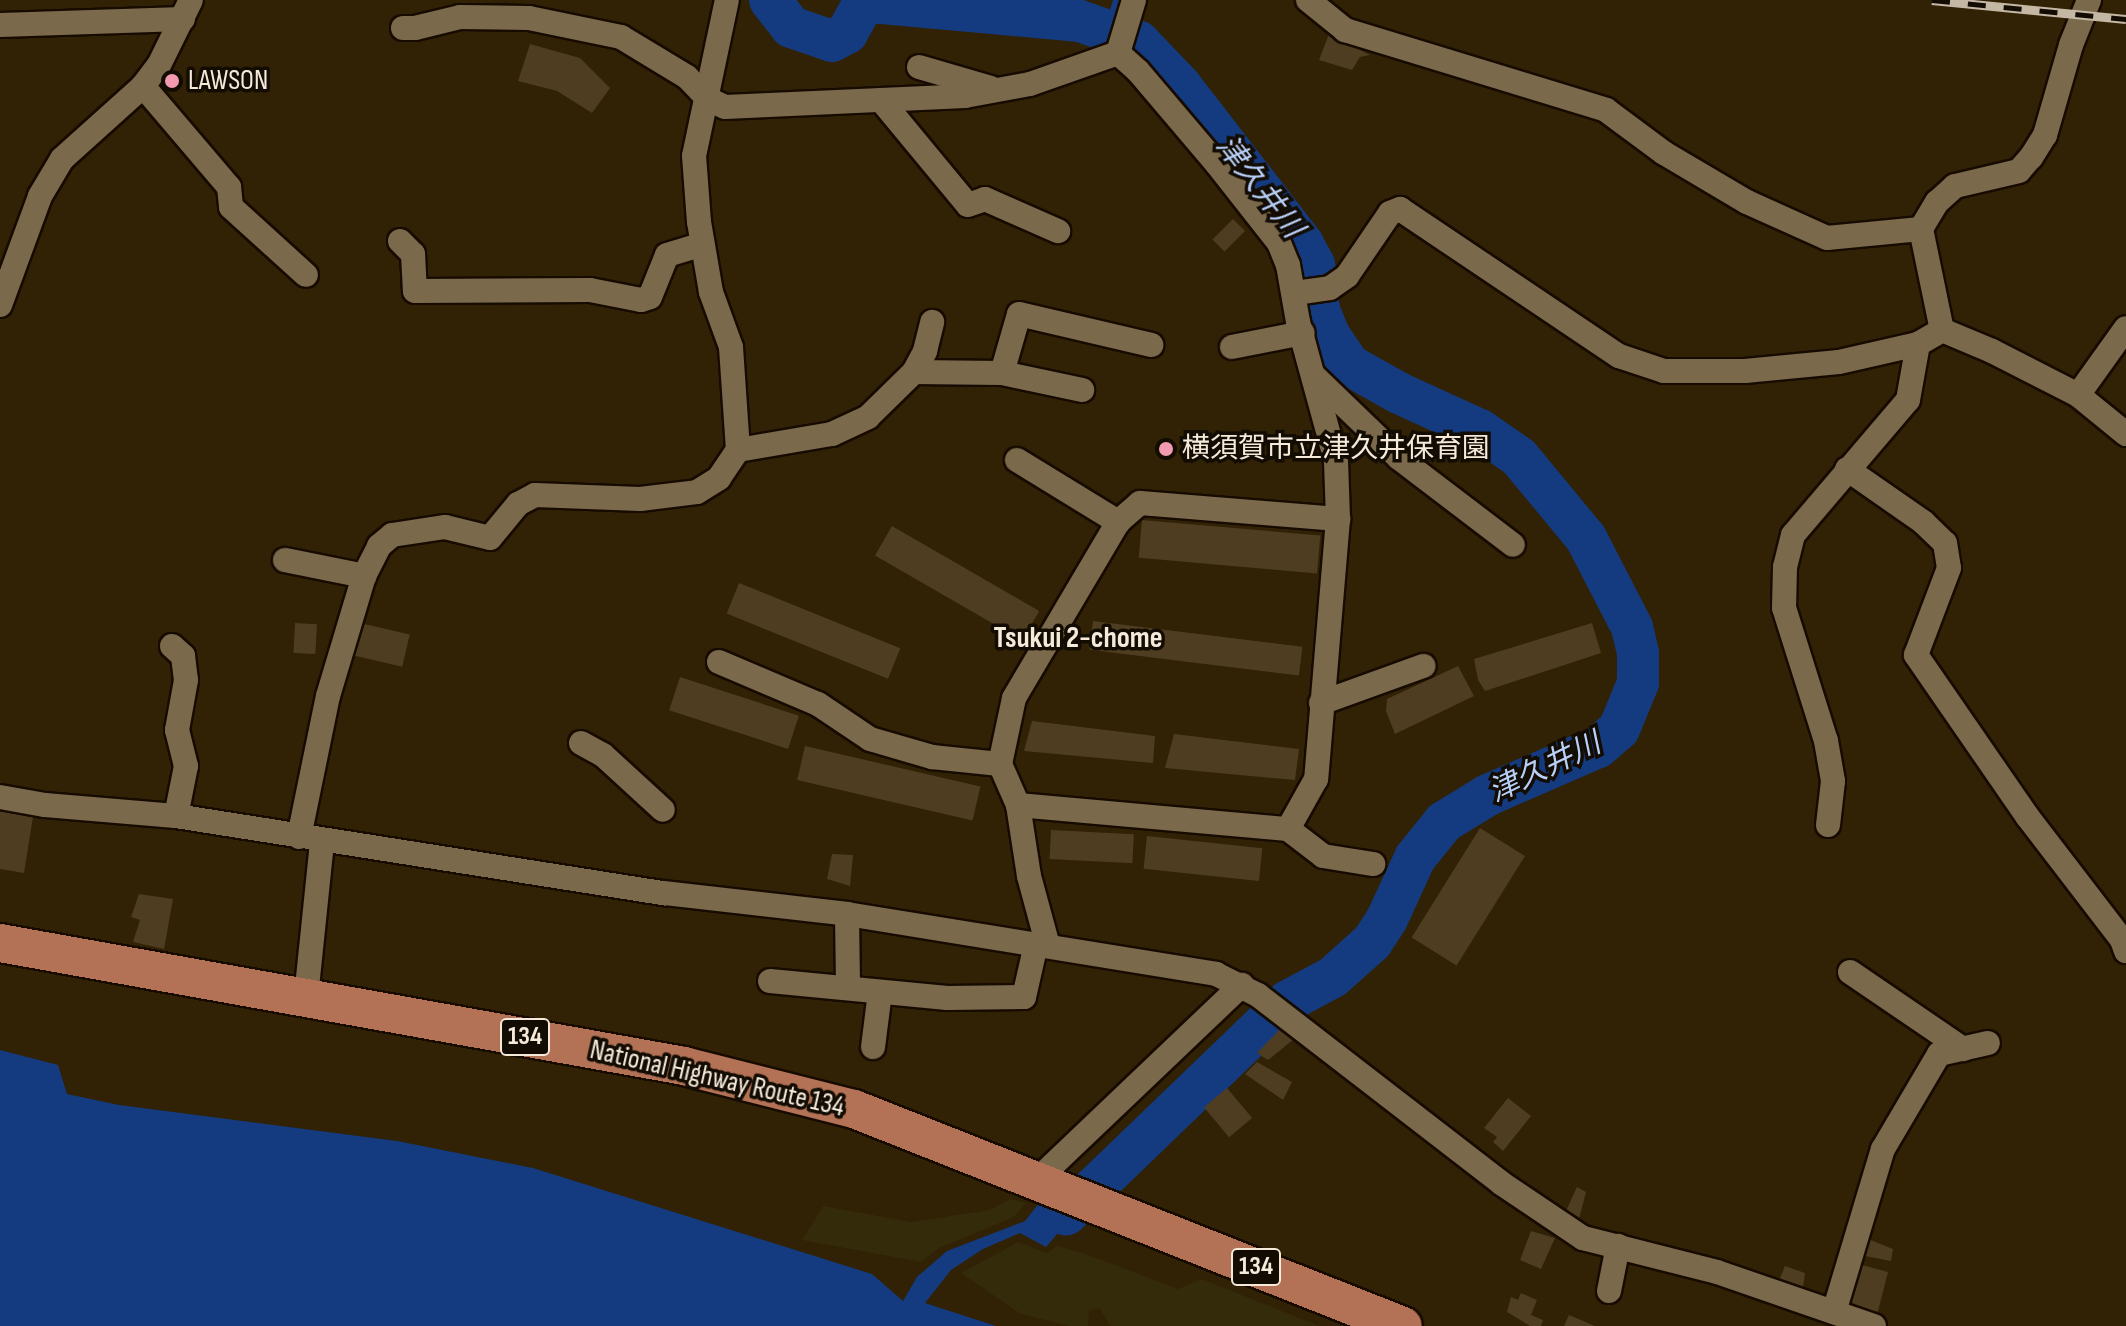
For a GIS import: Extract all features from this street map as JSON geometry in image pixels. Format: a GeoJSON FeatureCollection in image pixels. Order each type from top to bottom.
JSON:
{"type":"FeatureCollection","features":[{"type":"Feature","properties":{"kind":"highway","name":"National Highway Route 134"},"geometry":{"type":"LineString","coordinates":[[0,943],[684,1066],[854,1109],[1109,1207],[1403,1326]]}},
{"type":"Feature","properties":{"kind":"street"},"geometry":{"type":"LineString","coordinates":[[306,997],[310,839],[328,696],[364,576],[379,546],[392,535],[445,527],[490,538],[518,504],[535,495],[640,499],[697,492],[719,478],[738,450],[731,347],[711,292],[702,244],[694,156],[727,0]]}},
{"type":"Feature","properties":{"kind":"street"},"geometry":{"type":"LineString","coordinates":[[1134,0],[1121,42],[1138,71],[1268,225],[1284,254],[1299,293],[1303,333],[1336,461],[1338,519],[1316,779],[1288,829]]}},
{"type":"Feature","properties":{"kind":"street"},"geometry":{"type":"LineString","coordinates":[[1308,0],[1345,30],[1606,110],[1664,153],[1747,202],[1827,238],[1921,229]]}},
{"type":"Feature","properties":{"kind":"street"},"geometry":{"type":"LineString","coordinates":[[1942,330],[1921,229],[1937,202],[1955,186],[2019,171],[2031,157],[2045,135],[2071,45],[2089,0]]}},
{"type":"Feature","properties":{"kind":"street"},"geometry":{"type":"LineString","coordinates":[[0,25],[187,9]]}},
{"type":"Feature","properties":{"kind":"street"},"geometry":{"type":"LineString","coordinates":[[0,305],[40,196],[62,159],[143,86],[159,65],[187,9]]}},
{"type":"Feature","properties":{"kind":"street"},"geometry":{"type":"LineString","coordinates":[[403,28],[460,17],[529,18],[621,37],[687,77],[708,99],[725,107],[1001,91],[1121,42]]}},
{"type":"Feature","properties":{"kind":"street"},"geometry":{"type":"LineString","coordinates":[[919,67],[1001,91]]}},
{"type":"Feature","properties":{"kind":"street"},"geometry":{"type":"LineString","coordinates":[[143,86],[229,187],[231,207],[306,275]]}},
{"type":"Feature","properties":{"kind":"street"},"geometry":{"type":"LineString","coordinates":[[881,100],[968,205],[985,199],[1058,231]]}},
{"type":"Feature","properties":{"kind":"street"},"geometry":{"type":"LineString","coordinates":[[1299,293],[1330,288],[1347,276],[1390,213],[1400,209],[1619,356],[1664,371],[1745,371],[1839,362],[1918,344],[1942,330]]}},
{"type":"Feature","properties":{"kind":"street"},"geometry":{"type":"LineString","coordinates":[[400,241],[413,254],[415,291],[590,290],[641,300],[650,297],[667,255],[702,244]]}},
{"type":"Feature","properties":{"kind":"street"},"geometry":{"type":"LineString","coordinates":[[1002,373],[1019,314],[1151,345]]}},
{"type":"Feature","properties":{"kind":"street"},"geometry":{"type":"LineString","coordinates":[[738,450],[832,434],[868,417],[914,372],[925,351],[932,322]]}},
{"type":"Feature","properties":{"kind":"street"},"geometry":{"type":"LineString","coordinates":[[2078,395],[2126,328]]}},
{"type":"Feature","properties":{"kind":"street"},"geometry":{"type":"LineString","coordinates":[[1942,330],[1992,351],[2078,395],[2126,434]]}},
{"type":"Feature","properties":{"kind":"street"},"geometry":{"type":"LineString","coordinates":[[1232,347],[1303,333]]}},
{"type":"Feature","properties":{"kind":"street"},"geometry":{"type":"LineString","coordinates":[[1828,825],[1833,781],[1826,741],[1784,608],[1785,567],[1793,535],[1908,400],[1918,344]]}},
{"type":"Feature","properties":{"kind":"street"},"geometry":{"type":"LineString","coordinates":[[914,372],[1002,373],[1082,390]]}},
{"type":"Feature","properties":{"kind":"street"},"geometry":{"type":"LineString","coordinates":[[1316,378],[1399,458],[1513,545]]}},
{"type":"Feature","properties":{"kind":"street"},"geometry":{"type":"LineString","coordinates":[[1017,460],[1118,522]]}},
{"type":"Feature","properties":{"kind":"street"},"geometry":{"type":"LineString","coordinates":[[1847,469],[1923,522],[1945,543],[1949,568],[1916,655],[2027,816],[2122,940],[2126,951]]}},
{"type":"Feature","properties":{"kind":"street"},"geometry":{"type":"LineString","coordinates":[[770,981],[947,998],[1024,997],[1042,945],[1018,805],[1000,764],[1014,698],[1118,522],[1140,503],[1338,519]]}},
{"type":"Feature","properties":{"kind":"street"},"geometry":{"type":"LineString","coordinates":[[285,560],[364,576]]}},
{"type":"Feature","properties":{"kind":"street"},"geometry":{"type":"LineString","coordinates":[[172,646],[183,656],[186,680],[177,730],[186,766],[176,816]]}},
{"type":"Feature","properties":{"kind":"street"},"geometry":{"type":"LineString","coordinates":[[719,662],[818,704],[870,739],[932,757],[1000,764]]}},
{"type":"Feature","properties":{"kind":"street"},"geometry":{"type":"LineString","coordinates":[[1321,703],[1423,666]]}},
{"type":"Feature","properties":{"kind":"street"},"geometry":{"type":"LineString","coordinates":[[581,743],[603,755],[663,810]]}},
{"type":"Feature","properties":{"kind":"street"},"geometry":{"type":"LineString","coordinates":[[0,797],[45,805],[176,816],[664,893],[847,914],[1189,967],[1250,990],[1501,1183],[1583,1238],[1717,1272],[1874,1326]]}},
{"type":"Feature","properties":{"kind":"street"},"geometry":{"type":"LineString","coordinates":[[1018,805],[1288,829],[1323,856],[1373,864]]}},
{"type":"Feature","properties":{"kind":"street"},"geometry":{"type":"LineString","coordinates":[[847,914],[848,988]]}},
{"type":"Feature","properties":{"kind":"street"},"geometry":{"type":"LineString","coordinates":[[1850,972],[1963,1049]]}},
{"type":"Feature","properties":{"kind":"street"},"geometry":{"type":"LineString","coordinates":[[1037,1180],[1250,990]]}},
{"type":"Feature","properties":{"kind":"street"},"geometry":{"type":"LineString","coordinates":[[873,1047],[880,992]]}},
{"type":"Feature","properties":{"kind":"street"},"geometry":{"type":"LineString","coordinates":[[1834,1312],[1883,1149],[1939,1054],[1988,1043]]}},
{"type":"Feature","properties":{"kind":"street"},"geometry":{"type":"LineString","coordinates":[[1609,1291],[1618,1246]]}},
{"type":"Feature","properties":{"kind":"sand"},"geometry":{"type":"Polygon","coordinates":[[[1010,1199],[1026,1203],[1014,1217],[939,1248],[921,1262],[802,1240],[823,1206],[911,1222],[990,1210],[1010,1199]]]}},
{"type":"Feature","properties":{"kind":"sand"},"geometry":{"type":"Polygon","coordinates":[[[1018,1242],[1046,1253],[1058,1246],[1086,1254],[1178,1289],[1202,1279],[1319,1326],[1111,1326],[1099,1308],[1089,1311],[1088,1326],[1070,1326],[1021,1314],[961,1273],[1018,1242]]]}},
{"type":"Feature","properties":{"kind":"water"},"geometry":{"type":"Polygon","coordinates":[[[0,1050],[58,1065],[67,1094],[119,1105],[397,1141],[533,1168],[872,1274],[903,1301],[917,1277],[947,1251],[1025,1221],[1040,1202],[1071,1218],[1046,1247],[1020,1233],[983,1249],[951,1270],[925,1303],[996,1326],[0,1326],[0,1050]]]}},
{"type":"Feature","properties":{"kind":"building"},"geometry":{"type":"Polygon","coordinates":[[[1329,34],[1370,55],[1360,57],[1352,70],[1319,60],[1329,34]]]}},
{"type":"Feature","properties":{"kind":"building"},"geometry":{"type":"Polygon","coordinates":[[[530,44],[580,58],[610,88],[592,113],[557,91],[518,81],[530,44]]]}},
{"type":"Feature","properties":{"kind":"building"},"geometry":{"type":"Polygon","coordinates":[[[1233,219],[1245,231],[1225,252],[1212,240],[1233,219]]]}},
{"type":"Feature","properties":{"kind":"building"},"geometry":{"type":"Polygon","coordinates":[[[1142,520],[1320,536],[1317,573],[1139,558],[1142,520]]]}},
{"type":"Feature","properties":{"kind":"building"},"geometry":{"type":"Polygon","coordinates":[[[892,526],[1039,611],[1022,640],[875,555],[892,526]]]}},
{"type":"Feature","properties":{"kind":"building"},"geometry":{"type":"Polygon","coordinates":[[[739,583],[900,648],[888,679],[727,614],[739,583]]]}},
{"type":"Feature","properties":{"kind":"building"},"geometry":{"type":"Polygon","coordinates":[[[1093,621],[1302,647],[1299,675],[1089,650],[1093,621]]]}},
{"type":"Feature","properties":{"kind":"building"},"geometry":{"type":"Polygon","coordinates":[[[295,623],[317,624],[315,654],[293,653],[295,623]]]}},
{"type":"Feature","properties":{"kind":"building"},"geometry":{"type":"Polygon","coordinates":[[[360,623],[410,634],[402,667],[353,655],[360,623]]]}},
{"type":"Feature","properties":{"kind":"building"},"geometry":{"type":"Polygon","coordinates":[[[1592,623],[1601,653],[1485,691],[1478,680],[1474,659],[1592,623]]]}},
{"type":"Feature","properties":{"kind":"building"},"geometry":{"type":"Polygon","coordinates":[[[1458,666],[1474,696],[1395,734],[1386,711],[1387,699],[1458,666]]]}},
{"type":"Feature","properties":{"kind":"building"},"geometry":{"type":"Polygon","coordinates":[[[680,677],[799,716],[788,749],[669,710],[680,677]]]}},
{"type":"Feature","properties":{"kind":"building"},"geometry":{"type":"Polygon","coordinates":[[[1032,721],[1155,736],[1153,763],[1024,751],[1032,721]]]}},
{"type":"Feature","properties":{"kind":"building"},"geometry":{"type":"Polygon","coordinates":[[[1174,734],[1299,749],[1295,780],[1165,768],[1174,734]]]}},
{"type":"Feature","properties":{"kind":"building"},"geometry":{"type":"Polygon","coordinates":[[[805,746],[980,786],[973,821],[797,780],[805,746]]]}},
{"type":"Feature","properties":{"kind":"building"},"geometry":{"type":"Polygon","coordinates":[[[0,811],[33,817],[24,873],[0,869],[0,811]]]}},
{"type":"Feature","properties":{"kind":"building"},"geometry":{"type":"Polygon","coordinates":[[[1480,828],[1525,856],[1457,965],[1412,937],[1480,828]]]}},
{"type":"Feature","properties":{"kind":"building"},"geometry":{"type":"Polygon","coordinates":[[[1051,830],[1134,834],[1132,863],[1049,859],[1051,830]]]}},
{"type":"Feature","properties":{"kind":"building"},"geometry":{"type":"Polygon","coordinates":[[[1147,836],[1262,848],[1259,881],[1144,869],[1147,836]]]}},
{"type":"Feature","properties":{"kind":"building"},"geometry":{"type":"Polygon","coordinates":[[[832,854],[853,855],[850,886],[827,879],[832,854]]]}},
{"type":"Feature","properties":{"kind":"building"},"geometry":{"type":"Polygon","coordinates":[[[139,894],[173,899],[164,949],[133,942],[140,920],[131,917],[139,894]]]}},
{"type":"Feature","properties":{"kind":"building"},"geometry":{"type":"Polygon","coordinates":[[[1279,1030],[1294,1039],[1268,1060],[1257,1053],[1279,1030]]]}},
{"type":"Feature","properties":{"kind":"building"},"geometry":{"type":"Polygon","coordinates":[[[1257,1062],[1292,1082],[1283,1100],[1245,1074],[1257,1062]]]}},
{"type":"Feature","properties":{"kind":"building"},"geometry":{"type":"Polygon","coordinates":[[[1227,1088],[1252,1118],[1229,1137],[1204,1107],[1227,1088]]]}},
{"type":"Feature","properties":{"kind":"building"},"geometry":{"type":"Polygon","coordinates":[[[1508,1098],[1531,1116],[1503,1151],[1493,1142],[1497,1137],[1484,1128],[1508,1098]]]}},
{"type":"Feature","properties":{"kind":"building"},"geometry":{"type":"Polygon","coordinates":[[[1577,1187],[1586,1192],[1579,1219],[1565,1213],[1577,1187]]]}},
{"type":"Feature","properties":{"kind":"building"},"geometry":{"type":"Polygon","coordinates":[[[1531,1231],[1555,1238],[1541,1269],[1520,1260],[1531,1231]]]}},
{"type":"Feature","properties":{"kind":"building"},"geometry":{"type":"Polygon","coordinates":[[[1868,1239],[1893,1249],[1891,1261],[1860,1255],[1868,1239]]]}},
{"type":"Feature","properties":{"kind":"building"},"geometry":{"type":"Polygon","coordinates":[[[1862,1265],[1888,1272],[1878,1311],[1871,1316],[1850,1301],[1862,1265]]]}},
{"type":"Feature","properties":{"kind":"building"},"geometry":{"type":"Polygon","coordinates":[[[1785,1266],[1805,1273],[1802,1294],[1777,1285],[1785,1266]]]}},
{"type":"Feature","properties":{"kind":"building"},"geometry":{"type":"Polygon","coordinates":[[[1521,1293],[1537,1300],[1531,1315],[1543,1320],[1541,1326],[1530,1326],[1507,1312],[1511,1297],[1518,1300],[1521,1293]]]}},
{"type":"Feature","properties":{"kind":"building"},"geometry":{"type":"Polygon","coordinates":[[[1569,1315],[1595,1326],[1564,1326],[1569,1315]]]}},
{"type":"Feature","properties":{"kind":"waterway","name":"津久井川"},"geometry":{"type":"LineString","coordinates":[[770,0],[791,27],[832,41],[847,33],[860,10],[871,2],[1080,21],[1139,42],[1181,86],[1303,244],[1314,265],[1319,310],[1329,335],[1349,365],[1399,393],[1480,430],[1519,457],[1586,538],[1632,627],[1638,653],[1638,683],[1619,729],[1598,747],[1488,795],[1444,822],[1415,858],[1387,919],[1372,942],[1333,977],[1288,1001],[1066,1215]]}},
{"type":"Feature","properties":{"kind":"waterway"},"geometry":{"type":"LineString","coordinates":[[1108,28],[1116,0]]}},
{"type":"Feature","properties":{"kind":"railway"},"geometry":{"type":"LineString","coordinates":[[1932,0],[2126,19]]}},
{"type":"Feature","properties":{"kind":"place","name":"LAWSON"},"geometry":{"type":"Point","coordinates":[172,81]}},
{"type":"Feature","properties":{"kind":"place","name":"横須賀市立津久井保育園"},"geometry":{"type":"Point","coordinates":[1166,449]}},
{"type":"Feature","properties":{"kind":"district","name":"Tsukui 2-chome"},"geometry":{"type":"Point","coordinates":[1078,638]}}]}
